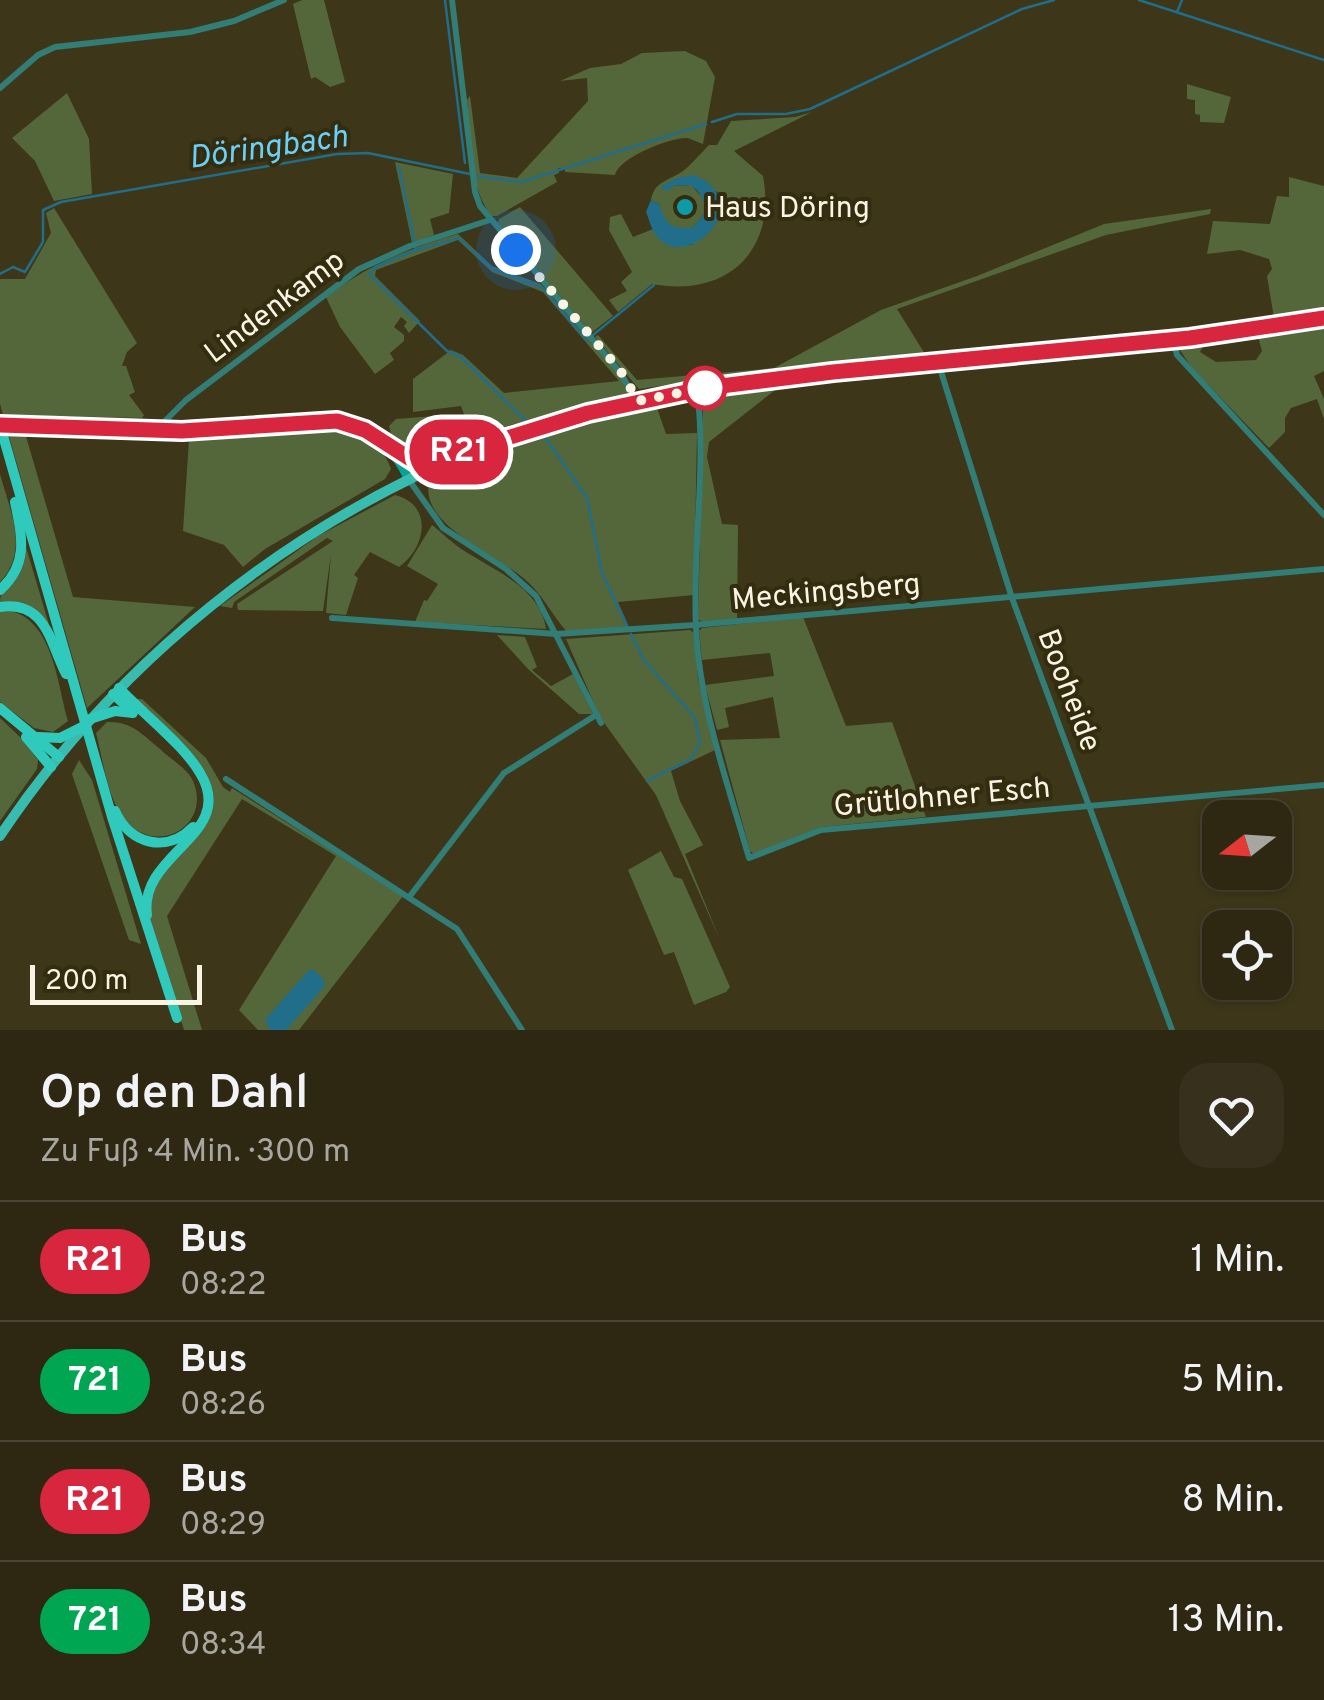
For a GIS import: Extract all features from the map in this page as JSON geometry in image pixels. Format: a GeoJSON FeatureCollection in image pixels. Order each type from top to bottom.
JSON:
{"type":"FeatureCollection","features":[{"type":"Feature","properties":{"kind":"highway"},"geometry":{"type":"LineString","coordinates":[[0,425],[23,541],[15,573],[0,590]]}},
{"type":"Feature","properties":{"kind":"highway"},"geometry":{"type":"LineString","coordinates":[[2,449],[94,763],[177,1026]]}},
{"type":"Feature","properties":{"kind":"highway"},"geometry":{"type":"LineString","coordinates":[[15,502],[66,674]]}},
{"type":"Feature","properties":{"kind":"highway"},"geometry":{"type":"LineString","coordinates":[[0,607],[19,607],[39,617],[50,633],[75,697]]}},
{"type":"Feature","properties":{"kind":"highway"},"geometry":{"type":"LineString","coordinates":[[94,763],[104,778],[118,819],[132,835],[148,842],[167,843],[190,832],[196,823],[204,802],[198,777],[116,690]]}},
{"type":"Feature","properties":{"kind":"highway"},"geometry":{"type":"LineString","coordinates":[[116,690],[192,761],[208,793],[201,826],[158,869],[146,897],[147,916],[177,1026]]}},
{"type":"Feature","properties":{"kind":"highway"},"geometry":{"type":"LineString","coordinates":[[0,710],[59,756]]}},
{"type":"Feature","properties":{"kind":"highway"},"geometry":{"type":"LineString","coordinates":[[0,710],[51,767]]}},
{"type":"Feature","properties":{"kind":"highway"},"geometry":{"type":"LineString","coordinates":[[35,736],[60,738],[115,711],[134,713]]}},
{"type":"Feature","properties":{"kind":"main road"},"geometry":{"type":"LineString","coordinates":[[0,425],[156,431],[337,421],[365,430],[423,464],[638,401],[698,390],[1172,340],[1324,318]]}},
{"type":"Feature","properties":{"kind":"main road"},"geometry":{"type":"LineString","coordinates":[[389,444],[409,480]]}},
{"type":"Feature","properties":{"kind":"main road"},"geometry":{"type":"LineString","coordinates":[[0,836],[59,756],[116,690],[204,611],[306,538],[409,480],[482,446]]}},
{"type":"Feature","properties":{"kind":"street"},"geometry":{"type":"LineString","coordinates":[[0,88],[38,55],[55,47],[190,32],[284,0]]}},
{"type":"Feature","properties":{"kind":"street"},"geometry":{"type":"LineString","coordinates":[[452,0],[477,199],[490,220],[620,370],[638,401]]}},
{"type":"Feature","properties":{"kind":"street","name":"Lindenkamp"},"geometry":{"type":"LineString","coordinates":[[156,431],[186,400],[359,269],[410,246],[490,220]]}},
{"type":"Feature","properties":{"kind":"street"},"geometry":{"type":"LineString","coordinates":[[1172,340],[1178,354],[1322,510]]}},
{"type":"Feature","properties":{"kind":"street","name":"Booheide"},"geometry":{"type":"LineString","coordinates":[[938,362],[1012,598],[1172,1030]]}},
{"type":"Feature","properties":{"kind":"street"},"geometry":{"type":"LineString","coordinates":[[695,626],[698,390]]}},
{"type":"Feature","properties":{"kind":"street"},"geometry":{"type":"LineString","coordinates":[[409,480],[443,528],[529,588],[602,723]]}},
{"type":"Feature","properties":{"kind":"street","name":"Meckingsberg"},"geometry":{"type":"LineString","coordinates":[[332,618],[556,634],[695,626],[1324,569]]}},
{"type":"Feature","properties":{"kind":"street","name":"Grütlohner Esch"},"geometry":{"type":"LineString","coordinates":[[695,626],[700,676],[750,858],[821,830],[1324,785]]}},
{"type":"Feature","properties":{"kind":"street"},"geometry":{"type":"LineString","coordinates":[[410,896],[510,768],[596,715]]}},
{"type":"Feature","properties":{"kind":"street"},"geometry":{"type":"LineString","coordinates":[[226,779],[410,896],[464,936],[522,1030]]}},
{"type":"Feature","properties":{"kind":"green space"},"geometry":{"type":"Polygon","coordinates":[[[324,0],[345,82],[330,87],[315,77],[311,79],[293,4],[324,0]]]}},
{"type":"Feature","properties":{"kind":"green space"},"geometry":{"type":"Polygon","coordinates":[[[685,51],[706,61],[715,77],[703,144],[687,138],[658,145],[625,162],[615,175],[565,172],[558,168],[559,173],[554,175],[557,182],[492,216],[475,177],[467,100],[470,96],[480,173],[517,178],[588,101],[587,78],[560,81],[590,68],[621,64],[642,53],[685,51]]]}},
{"type":"Feature","properties":{"kind":"green space"},"geometry":{"type":"Polygon","coordinates":[[[1187,84],[1231,97],[1224,123],[1200,122],[1200,115],[1195,114],[1195,100],[1187,99],[1187,84]]]}},
{"type":"Feature","properties":{"kind":"green space"},"geometry":{"type":"Polygon","coordinates":[[[67,93],[89,139],[92,194],[54,201],[35,161],[12,138],[67,93]]]}},
{"type":"Feature","properties":{"kind":"green space"},"geometry":{"type":"Polygon","coordinates":[[[812,112],[734,151],[763,176],[765,203],[754,247],[741,263],[724,276],[703,284],[652,284],[618,312],[609,300],[627,291],[621,282],[632,272],[609,230],[610,217],[621,214],[633,237],[653,229],[664,242],[692,245],[718,192],[677,178],[668,190],[691,185],[704,199],[705,213],[692,228],[678,229],[665,222],[659,204],[651,200],[655,189],[683,171],[709,145],[717,145],[731,121],[795,117],[812,112]]]}},
{"type":"Feature","properties":{"kind":"green space"},"geometry":{"type":"Polygon","coordinates":[[[395,162],[453,174],[449,213],[430,219],[434,235],[412,243],[395,162]]]}},
{"type":"Feature","properties":{"kind":"green space"},"geometry":{"type":"Polygon","coordinates":[[[1289,177],[1324,186],[1324,309],[1274,318],[1267,276],[1272,269],[1269,259],[1240,250],[1207,254],[1213,221],[1270,224],[1277,196],[1289,197],[1289,177]]]}},
{"type":"Feature","properties":{"kind":"green space"},"geometry":{"type":"Polygon","coordinates":[[[520,207],[613,316],[591,333],[498,223],[520,207]]]}},
{"type":"Feature","properties":{"kind":"green space"},"geometry":{"type":"Polygon","coordinates":[[[54,208],[137,343],[127,352],[122,366],[126,366],[135,392],[129,395],[144,415],[142,418],[3,415],[0,279],[25,279],[51,233],[46,213],[54,208]]]}},
{"type":"Feature","properties":{"kind":"green space"},"geometry":{"type":"Polygon","coordinates":[[[1211,209],[1210,214],[1106,235],[897,309],[925,354],[785,368],[639,389],[595,337],[598,335],[637,380],[774,368],[881,310],[1104,224],[1211,209]]]}},
{"type":"Feature","properties":{"kind":"green space"},"geometry":{"type":"Polygon","coordinates":[[[458,234],[492,266],[541,284],[622,378],[628,395],[510,425],[463,442],[466,420],[461,406],[413,412],[413,379],[451,350],[463,355],[504,393],[619,381],[543,292],[492,272],[458,240],[376,270],[375,276],[420,321],[409,333],[404,326],[407,322],[401,317],[394,327],[404,335],[404,341],[390,353],[394,360],[375,374],[340,327],[326,297],[389,259],[458,234]]]}},
{"type":"Feature","properties":{"kind":"green space"},"geometry":{"type":"Polygon","coordinates":[[[1324,322],[1324,371],[1314,376],[1324,399],[1324,419],[1317,399],[1291,408],[1285,418],[1285,432],[1269,448],[1192,368],[1177,346],[1204,344],[1200,352],[1216,362],[1256,360],[1262,351],[1258,337],[1273,330],[1324,322]]]}},
{"type":"Feature","properties":{"kind":"green space"},"geometry":{"type":"Polygon","coordinates":[[[779,387],[709,442],[707,457],[722,524],[738,525],[737,620],[702,622],[698,619],[703,405],[707,397],[714,395],[779,387]]]}},
{"type":"Feature","properties":{"kind":"green space"},"geometry":{"type":"Polygon","coordinates":[[[657,408],[666,434],[697,433],[694,595],[618,602],[629,627],[567,632],[528,582],[449,526],[429,498],[429,483],[526,440],[609,415],[657,408]]]}},
{"type":"Feature","properties":{"kind":"green space"},"geometry":{"type":"Polygon","coordinates":[[[435,416],[438,448],[419,453],[391,434],[389,426],[396,419],[435,416]]]}},
{"type":"Feature","properties":{"kind":"green space"},"geometry":{"type":"Polygon","coordinates":[[[343,429],[365,439],[384,455],[391,469],[385,479],[265,549],[243,567],[224,545],[183,531],[189,440],[343,429]]]}},
{"type":"Feature","properties":{"kind":"green space"},"geometry":{"type":"Polygon","coordinates":[[[8,433],[25,433],[73,597],[195,607],[87,708],[8,433]]]}},
{"type":"Feature","properties":{"kind":"green space"},"geometry":{"type":"Polygon","coordinates":[[[0,474],[16,544],[9,570],[0,582],[0,474]]]}},
{"type":"Feature","properties":{"kind":"green space"},"geometry":{"type":"Polygon","coordinates":[[[395,495],[416,508],[421,517],[420,539],[399,567],[370,552],[354,575],[358,578],[346,615],[326,613],[331,554],[323,611],[238,610],[237,604],[333,541],[327,538],[234,602],[232,608],[220,606],[318,536],[395,495]]]}},
{"type":"Feature","properties":{"kind":"green space"},"geometry":{"type":"Polygon","coordinates":[[[432,525],[525,591],[535,602],[546,629],[415,622],[424,600],[438,584],[407,566],[432,525]]]}},
{"type":"Feature","properties":{"kind":"green space"},"geometry":{"type":"Polygon","coordinates":[[[26,547],[50,628],[0,603],[26,547]]]}},
{"type":"Feature","properties":{"kind":"green space"},"geometry":{"type":"Polygon","coordinates":[[[0,611],[22,615],[34,625],[50,654],[68,721],[53,732],[34,728],[0,702],[0,611]]]}},
{"type":"Feature","properties":{"kind":"green space"},"geometry":{"type":"Polygon","coordinates":[[[803,617],[846,726],[892,722],[926,817],[821,827],[754,854],[720,740],[780,738],[773,697],[725,708],[729,727],[717,730],[705,685],[774,676],[770,653],[702,660],[699,631],[803,617]]]}},
{"type":"Feature","properties":{"kind":"green space"},"geometry":{"type":"Polygon","coordinates":[[[690,630],[694,633],[698,679],[717,749],[671,771],[680,801],[703,845],[685,854],[720,940],[656,795],[600,717],[566,639],[690,630]]]}},
{"type":"Feature","properties":{"kind":"green space"},"geometry":{"type":"Polygon","coordinates":[[[497,635],[525,637],[537,667],[532,670],[551,686],[573,674],[593,714],[579,714],[529,670],[497,635]]]}},
{"type":"Feature","properties":{"kind":"green space"},"geometry":{"type":"Polygon","coordinates":[[[135,699],[142,699],[206,758],[223,787],[230,792],[232,788],[403,896],[299,1030],[258,1030],[239,1010],[336,856],[242,799],[167,916],[202,1030],[184,1030],[149,920],[151,895],[161,872],[200,832],[210,787],[135,699]]]}},
{"type":"Feature","properties":{"kind":"green space"},"geometry":{"type":"Polygon","coordinates":[[[0,718],[38,760],[37,769],[0,821],[0,718]]]}},
{"type":"Feature","properties":{"kind":"green space"},"geometry":{"type":"Polygon","coordinates":[[[107,722],[136,730],[191,777],[197,797],[195,811],[179,831],[153,836],[139,831],[120,812],[110,791],[96,733],[107,722]]]}},
{"type":"Feature","properties":{"kind":"green space"},"geometry":{"type":"Polygon","coordinates":[[[79,760],[92,780],[141,944],[129,940],[72,774],[79,760]]]}},
{"type":"Feature","properties":{"kind":"green space"},"geometry":{"type":"Polygon","coordinates":[[[661,851],[674,877],[682,879],[730,987],[694,1005],[674,952],[664,955],[628,870],[661,851]]]}},
{"type":"Feature","properties":{"kind":"water"},"geometry":{"type":"Polygon","coordinates":[[[693,175],[712,187],[720,201],[719,216],[698,241],[683,247],[668,245],[655,234],[646,212],[651,200],[659,204],[670,224],[692,228],[705,213],[700,194],[690,185],[673,186],[668,191],[660,187],[693,175]]]}},
{"type":"Feature","properties":{"kind":"water"},"geometry":{"type":"Polygon","coordinates":[[[309,970],[323,979],[325,986],[286,1030],[270,1030],[265,1020],[309,970]]]}},
{"type":"Feature","properties":{"kind":"waterway"},"geometry":{"type":"LineString","coordinates":[[445,0],[465,163]]}},
{"type":"Feature","properties":{"kind":"waterway","name":"Döringbach"},"geometry":{"type":"LineString","coordinates":[[712,122],[737,114],[786,114],[810,109],[1022,9],[1054,0]]}},
{"type":"Feature","properties":{"kind":"waterway","name":"Döringbach"},"geometry":{"type":"LineString","coordinates":[[1139,0],[1324,60]]}},
{"type":"Feature","properties":{"kind":"waterway"},"geometry":{"type":"LineString","coordinates":[[1177,12],[1182,0]]}},
{"type":"Feature","properties":{"kind":"waterway","name":"Döringbach"},"geometry":{"type":"LineString","coordinates":[[477,176],[521,182],[706,124]]}},
{"type":"Feature","properties":{"kind":"waterway","name":"Döringbach"},"geometry":{"type":"LineString","coordinates":[[0,274],[13,267],[25,272],[43,242],[43,210],[61,202],[337,154],[368,153],[470,174]]}},
{"type":"Feature","properties":{"kind":"waterway"},"geometry":{"type":"LineString","coordinates":[[399,167],[416,250],[459,238],[491,268],[543,288],[587,341]]}},
{"type":"Feature","properties":{"kind":"waterway"},"geometry":{"type":"LineString","coordinates":[[416,250],[375,267],[369,274],[528,423]]}},
{"type":"Feature","properties":{"kind":"waterway"},"geometry":{"type":"LineString","coordinates":[[593,335],[654,285]]}},
{"type":"Feature","properties":{"kind":"waterway"},"geometry":{"type":"LineString","coordinates":[[545,437],[587,498],[602,573],[627,626]]}},
{"type":"Feature","properties":{"kind":"waterway"},"geometry":{"type":"LineString","coordinates":[[631,634],[643,659],[695,718],[700,743],[691,759],[647,781]]}},
{"type":"Feature","properties":{"kind":"bus line","name":"R21"},"geometry":{"type":"LineString","coordinates":[[0,425],[182,431],[337,421],[365,430],[423,464],[588,413],[705,388],[1190,338],[1324,318]]}},
{"type":"Feature","properties":{"kind":"place","name":"Haus Döring"},"geometry":{"type":"Point","coordinates":[685,207]}},
{"type":"Feature","properties":{"kind":"route"},"geometry":{"type":"LineString","coordinates":[[516,250],[620,370],[638,401],[705,388]]}}]}
